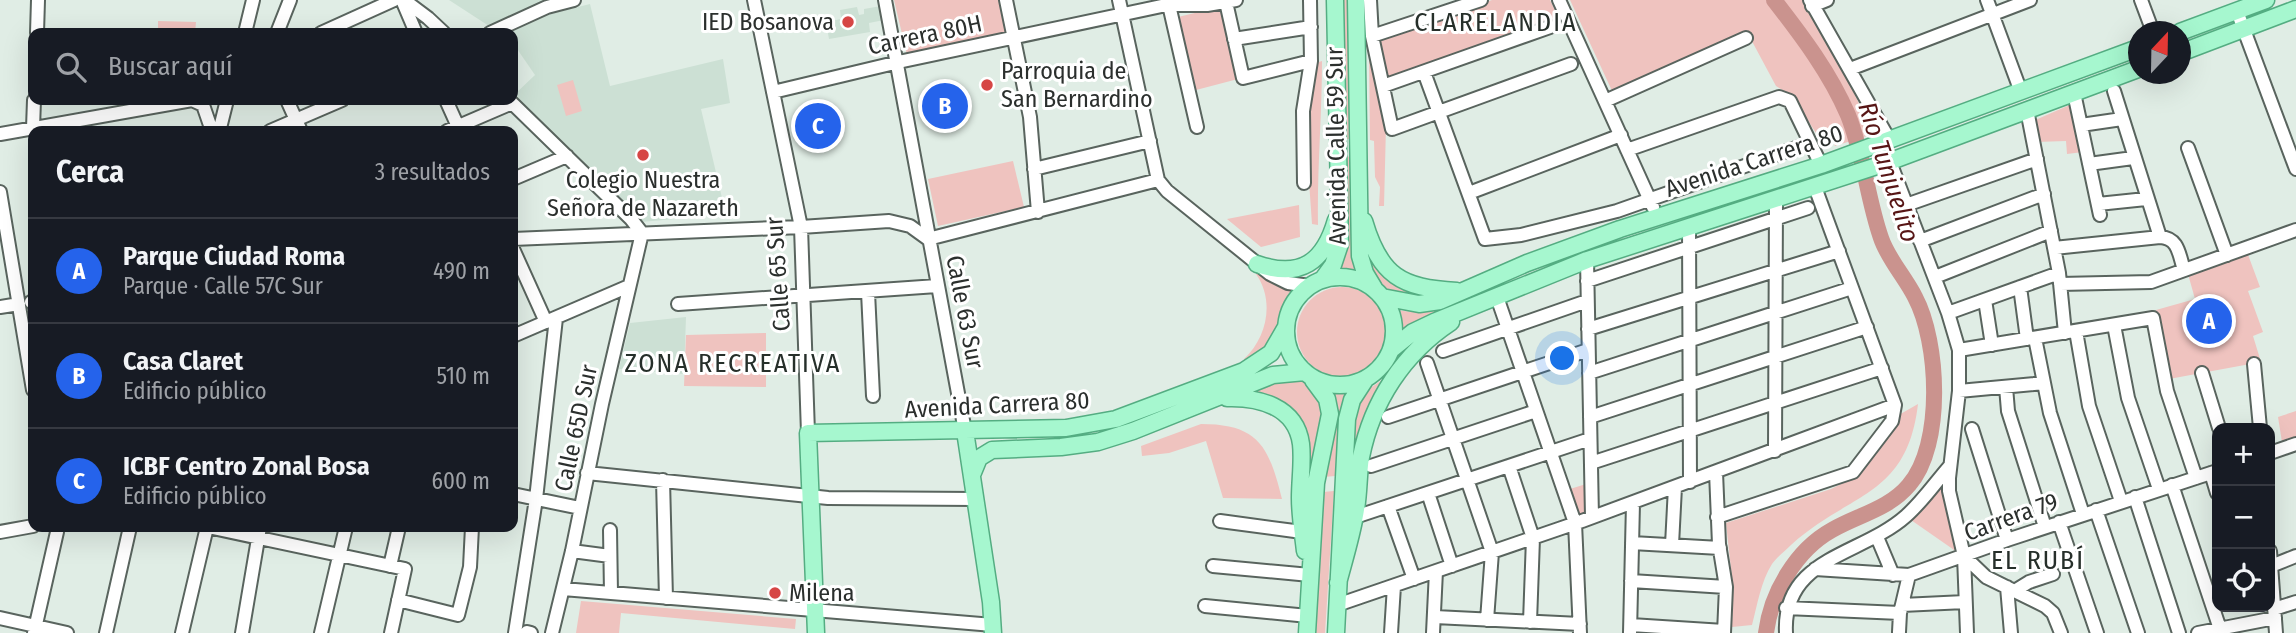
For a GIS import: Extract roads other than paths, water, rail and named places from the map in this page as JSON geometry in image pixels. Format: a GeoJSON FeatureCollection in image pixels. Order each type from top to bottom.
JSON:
{"type":"FeatureCollection","features":[{"type":"Feature","properties":{"kind":"main road","name":"Avenida Calle 59 Sur"},"geometry":{"type":"LineString","coordinates":[[1316,283],[1333,265],[1339,251],[1335,0]]}},
{"type":"Feature","properties":{"kind":"main road","name":"Avenida Calle 59 Sur"},"geometry":{"type":"LineString","coordinates":[[1356,0],[1360,256],[1365,273],[1378,292]]}},
{"type":"Feature","properties":{"kind":"main road"},"geometry":{"type":"LineString","coordinates":[[2191,28],[2266,0]]}},
{"type":"Feature","properties":{"kind":"main road"},"geometry":{"type":"LineString","coordinates":[[2191,49],[2296,9]]}},
{"type":"Feature","properties":{"kind":"main road","name":"Avenida Carrera 80"},"geometry":{"type":"LineString","coordinates":[[1378,292],[1408,303],[1428,304],[1548,255],[1657,216],[1839,159],[2128,52]]}},
{"type":"Feature","properties":{"kind":"main road","name":"Avenida Carrera 80"},"geometry":{"type":"LineString","coordinates":[[1392,349],[1413,332],[1587,260],[1886,163],[2128,73]]}},
{"type":"Feature","properties":{"kind":"main road"},"geometry":{"type":"LineString","coordinates":[[1359,203],[1371,243],[1389,271],[1412,285],[1462,292]]}},
{"type":"Feature","properties":{"kind":"main road"},"geometry":{"type":"LineString","coordinates":[[1257,264],[1287,270],[1308,265],[1326,247],[1340,207]]}},
{"type":"Feature","properties":{"kind":"main road"},"geometry":{"type":"LineString","coordinates":[[1307,633],[1317,476],[1329,414],[1327,399],[1294,360],[1288,348],[1286,327],[1293,304],[1316,283],[1348,278],[1378,292],[1394,321],[1392,349],[1382,367],[1366,380],[1352,400],[1347,419],[1336,633]]}},
{"type":"Feature","properties":{"kind":"main road"},"geometry":{"type":"LineString","coordinates":[[1338,583],[1355,517],[1364,445],[1375,412],[1387,388],[1425,342],[1448,323],[1490,300]]}},
{"type":"Feature","properties":{"kind":"main road","name":"Avenida Carrera 80"},"geometry":{"type":"LineString","coordinates":[[808,433],[1072,428],[1116,419],[1255,365],[1271,353],[1286,327]]}},
{"type":"Feature","properties":{"kind":"main road"},"geometry":{"type":"LineString","coordinates":[[1308,375],[1324,383],[1340,386],[1366,380]]}},
{"type":"Feature","properties":{"kind":"main road","name":"Avenida Carrera 80"},"geometry":{"type":"LineString","coordinates":[[972,475],[979,458],[992,450],[1061,447],[1098,442],[1273,376],[1308,375]]}},
{"type":"Feature","properties":{"kind":"main road"},"geometry":{"type":"LineString","coordinates":[[1217,398],[1249,398],[1266,402],[1284,412],[1292,421],[1301,444],[1300,502],[1310,575]]}},
{"type":"Feature","properties":{"kind":"main road","name":"Calle 63 Sur"},"geometry":{"type":"LineString","coordinates":[[965,431],[993,629]]}},
{"type":"Feature","properties":{"kind":"main road","name":"Calle 65 Sur"},"geometry":{"type":"LineString","coordinates":[[808,433],[816,633]]}},
{"type":"Feature","properties":{"kind":"street"},"geometry":{"type":"LineString","coordinates":[[37,28],[38,0]]}},
{"type":"Feature","properties":{"kind":"street"},"geometry":{"type":"LineString","coordinates":[[246,28],[253,0]]}},
{"type":"Feature","properties":{"kind":"street"},"geometry":{"type":"LineString","coordinates":[[279,28],[290,0]]}},
{"type":"Feature","properties":{"kind":"street"},"geometry":{"type":"LineString","coordinates":[[332,28],[394,0]]}},
{"type":"Feature","properties":{"kind":"street"},"geometry":{"type":"LineString","coordinates":[[403,0],[414,28]]}},
{"type":"Feature","properties":{"kind":"street"},"geometry":{"type":"LineString","coordinates":[[403,0],[439,28]]}},
{"type":"Feature","properties":{"kind":"street"},"geometry":{"type":"LineString","coordinates":[[501,28],[547,7],[574,0]]}},
{"type":"Feature","properties":{"kind":"street","name":"Calle 65 Sur"},"geometry":{"type":"LineString","coordinates":[[754,0],[801,227],[808,433]]}},
{"type":"Feature","properties":{"kind":"street","name":"Calle 63 Sur"},"geometry":{"type":"LineString","coordinates":[[885,0],[965,431]]}},
{"type":"Feature","properties":{"kind":"street"},"geometry":{"type":"LineString","coordinates":[[1006,0],[1030,117],[1038,212]]}},
{"type":"Feature","properties":{"kind":"street"},"geometry":{"type":"LineString","coordinates":[[1119,0],[1158,180],[1167,191],[1270,274],[1288,283],[1316,283]]}},
{"type":"Feature","properties":{"kind":"street","name":"Carrera 80H"},"geometry":{"type":"LineString","coordinates":[[773,92],[897,62],[1190,0]]}},
{"type":"Feature","properties":{"kind":"street"},"geometry":{"type":"LineString","coordinates":[[1304,183],[1303,111],[1311,61],[1310,0]]}},
{"type":"Feature","properties":{"kind":"street"},"geometry":{"type":"LineString","coordinates":[[1370,0],[1372,36],[1392,129],[1571,64]]}},
{"type":"Feature","properties":{"kind":"street"},"geometry":{"type":"LineString","coordinates":[[1372,36],[1481,0]]}},
{"type":"Feature","properties":{"kind":"street"},"geometry":{"type":"LineString","coordinates":[[1559,0],[1657,216]]}},
{"type":"Feature","properties":{"kind":"street"},"geometry":{"type":"LineString","coordinates":[[1827,0],[1811,3],[1850,69],[1883,143]]}},
{"type":"Feature","properties":{"kind":"street"},"geometry":{"type":"LineString","coordinates":[[1987,0],[2021,92]]}},
{"type":"Feature","properties":{"kind":"street"},"geometry":{"type":"LineString","coordinates":[[1850,69],[2031,0]]}},
{"type":"Feature","properties":{"kind":"street"},"geometry":{"type":"LineString","coordinates":[[2141,0],[2149,21]]}},
{"type":"Feature","properties":{"kind":"street"},"geometry":{"type":"LineString","coordinates":[[1230,1],[1234,39],[1243,78],[1311,61]]}},
{"type":"Feature","properties":{"kind":"street","name":"Carrera 80H"},"geometry":{"type":"LineString","coordinates":[[1169,5],[1207,5],[1230,1]]}},
{"type":"Feature","properties":{"kind":"street"},"geometry":{"type":"LineString","coordinates":[[1169,5],[1197,127]]}},
{"type":"Feature","properties":{"kind":"street"},"geometry":{"type":"LineString","coordinates":[[2237,11],[2296,169]]}},
{"type":"Feature","properties":{"kind":"street"},"geometry":{"type":"LineString","coordinates":[[1234,39],[1311,27]]}},
{"type":"Feature","properties":{"kind":"street"},"geometry":{"type":"LineString","coordinates":[[1383,86],[1550,27]]}},
{"type":"Feature","properties":{"kind":"street"},"geometry":{"type":"LineString","coordinates":[[1605,101],[1746,38]]}},
{"type":"Feature","properties":{"kind":"street"},"geometry":{"type":"LineString","coordinates":[[1424,72],[1485,239],[1552,228],[1617,211],[1810,143]]}},
{"type":"Feature","properties":{"kind":"street"},"geometry":{"type":"LineString","coordinates":[[2114,91],[2160,237]]}},
{"type":"Feature","properties":{"kind":"street"},"geometry":{"type":"LineString","coordinates":[[2074,93],[2099,209],[2146,198]]}},
{"type":"Feature","properties":{"kind":"street"},"geometry":{"type":"LineString","coordinates":[[1627,150],[1784,97],[1790,101],[1821,165]]}},
{"type":"Feature","properties":{"kind":"street"},"geometry":{"type":"LineString","coordinates":[[35,105],[37,126]]}},
{"type":"Feature","properties":{"kind":"street"},"geometry":{"type":"LineString","coordinates":[[202,105],[214,126]]}},
{"type":"Feature","properties":{"kind":"street"},"geometry":{"type":"LineString","coordinates":[[217,126],[225,105]]}},
{"type":"Feature","properties":{"kind":"street"},"geometry":{"type":"LineString","coordinates":[[289,105],[298,126],[334,105]]}},
{"type":"Feature","properties":{"kind":"street"},"geometry":{"type":"LineString","coordinates":[[448,105],[454,126]]}},
{"type":"Feature","properties":{"kind":"street"},"geometry":{"type":"LineString","coordinates":[[463,126],[503,105]]}},
{"type":"Feature","properties":{"kind":"street"},"geometry":{"type":"LineString","coordinates":[[515,105],[642,233]]}},
{"type":"Feature","properties":{"kind":"street"},"geometry":{"type":"LineString","coordinates":[[49,126],[126,106]]}},
{"type":"Feature","properties":{"kind":"street"},"geometry":{"type":"LineString","coordinates":[[2027,110],[2070,332],[2089,406],[2121,502]]}},
{"type":"Feature","properties":{"kind":"street"},"geometry":{"type":"LineString","coordinates":[[2081,125],[2122,119]]}},
{"type":"Feature","properties":{"kind":"street"},"geometry":{"type":"LineString","coordinates":[[0,134],[28,130]]}},
{"type":"Feature","properties":{"kind":"street"},"geometry":{"type":"LineString","coordinates":[[1469,193],[1621,135]]}},
{"type":"Feature","properties":{"kind":"street"},"geometry":{"type":"LineString","coordinates":[[1034,169],[1150,141]]}},
{"type":"Feature","properties":{"kind":"street"},"geometry":{"type":"LineString","coordinates":[[2188,148],[2227,255]]}},
{"type":"Feature","properties":{"kind":"street"},"geometry":{"type":"LineString","coordinates":[[518,177],[567,156]]}},
{"type":"Feature","properties":{"kind":"street"},"geometry":{"type":"LineString","coordinates":[[2089,164],[2133,158]]}},
{"type":"Feature","properties":{"kind":"street"},"geometry":{"type":"LineString","coordinates":[[1906,205],[2037,159]]}},
{"type":"Feature","properties":{"kind":"street"},"geometry":{"type":"LineString","coordinates":[[1886,163],[1935,277],[1959,351],[1959,391],[1949,467],[1949,491],[1964,556],[1967,633]]}},
{"type":"Feature","properties":{"kind":"street"},"geometry":{"type":"LineString","coordinates":[[518,239],[896,221],[910,226],[928,239],[1158,180]]}},
{"type":"Feature","properties":{"kind":"street"},"geometry":{"type":"LineString","coordinates":[[1717,517],[1853,472],[1892,421],[1895,405],[1815,187]]}},
{"type":"Feature","properties":{"kind":"street"},"geometry":{"type":"LineString","coordinates":[[0,192],[28,303],[0,307]]}},
{"type":"Feature","properties":{"kind":"street"},"geometry":{"type":"LineString","coordinates":[[1920,241],[2044,194]]}},
{"type":"Feature","properties":{"kind":"street"},"geometry":{"type":"LineString","coordinates":[[1775,450],[1776,200]]}},
{"type":"Feature","properties":{"kind":"street"},"geometry":{"type":"LineString","coordinates":[[1587,281],[1808,208]]}},
{"type":"Feature","properties":{"kind":"street"},"geometry":{"type":"LineString","coordinates":[[1689,227],[1690,482]]}},
{"type":"Feature","properties":{"kind":"street"},"geometry":{"type":"LineString","coordinates":[[1948,313],[2021,287],[2059,279],[2151,282],[2296,230]]}},
{"type":"Feature","properties":{"kind":"street"},"geometry":{"type":"LineString","coordinates":[[1935,277],[2051,231]]}},
{"type":"Feature","properties":{"kind":"street","name":"Calle 65D Sur"},"geometry":{"type":"LineString","coordinates":[[552,633],[642,233]]}},
{"type":"Feature","properties":{"kind":"street"},"geometry":{"type":"LineString","coordinates":[[518,250],[554,237]]}},
{"type":"Feature","properties":{"kind":"street"},"geometry":{"type":"LineString","coordinates":[[2054,248],[2160,237],[2175,243],[2184,270]]}},
{"type":"Feature","properties":{"kind":"street"},"geometry":{"type":"LineString","coordinates":[[1588,329],[1839,251]]}},
{"type":"Feature","properties":{"kind":"street"},"geometry":{"type":"LineString","coordinates":[[1587,260],[1592,517]]}},
{"type":"Feature","properties":{"kind":"street"},"geometry":{"type":"LineString","coordinates":[[518,261],[551,320],[525,633]]}},
{"type":"Feature","properties":{"kind":"street"},"geometry":{"type":"LineString","coordinates":[[518,335],[629,286]]}},
{"type":"Feature","properties":{"kind":"street"},"geometry":{"type":"LineString","coordinates":[[678,304],[937,286]]}},
{"type":"Feature","properties":{"kind":"street"},"geometry":{"type":"LineString","coordinates":[[2021,287],[2050,413],[2083,514]]}},
{"type":"Feature","properties":{"kind":"street"},"geometry":{"type":"LineString","coordinates":[[1589,373],[1852,288]]}},
{"type":"Feature","properties":{"kind":"street"},"geometry":{"type":"LineString","coordinates":[[868,292],[873,396]]}},
{"type":"Feature","properties":{"kind":"street"},"geometry":{"type":"LineString","coordinates":[[1435,617],[1530,622],[1580,629],[1576,523],[1508,329],[1490,300]]}},
{"type":"Feature","properties":{"kind":"street"},"geometry":{"type":"LineString","coordinates":[[1985,300],[1992,345]]}},
{"type":"Feature","properties":{"kind":"street"},"geometry":{"type":"LineString","coordinates":[[1443,351],[1587,301]]}},
{"type":"Feature","properties":{"kind":"street"},"geometry":{"type":"LineString","coordinates":[[1959,351],[2152,318],[2167,391],[2196,478]]}},
{"type":"Feature","properties":{"kind":"street"},"geometry":{"type":"LineString","coordinates":[[2114,325],[2128,397],[2159,489]]}},
{"type":"Feature","properties":{"kind":"street"},"geometry":{"type":"LineString","coordinates":[[1590,417],[1867,327]]}},
{"type":"Feature","properties":{"kind":"street"},"geometry":{"type":"LineString","coordinates":[[1388,417],[1588,350]]}},
{"type":"Feature","properties":{"kind":"street"},"geometry":{"type":"LineString","coordinates":[[1427,363],[1492,552],[1488,620]]}},
{"type":"Feature","properties":{"kind":"street"},"geometry":{"type":"LineString","coordinates":[[2254,364],[2260,423]]}},
{"type":"Feature","properties":{"kind":"street"},"geometry":{"type":"LineString","coordinates":[[1591,463],[1882,368]]}},
{"type":"Feature","properties":{"kind":"street"},"geometry":{"type":"LineString","coordinates":[[2203,373],[2218,423]]}},
{"type":"Feature","properties":{"kind":"street"},"geometry":{"type":"LineString","coordinates":[[1959,391],[2044,383]]}},
{"type":"Feature","properties":{"kind":"street"},"geometry":{"type":"LineString","coordinates":[[2006,387],[2008,411],[2045,527]]}},
{"type":"Feature","properties":{"kind":"street"},"geometry":{"type":"LineString","coordinates":[[1337,605],[1633,503],[1895,405]]}},
{"type":"Feature","properties":{"kind":"street"},"geometry":{"type":"LineString","coordinates":[[1371,466],[1536,411]]}},
{"type":"Feature","properties":{"kind":"street"},"geometry":{"type":"LineString","coordinates":[[1972,429],[2007,540]]}},
{"type":"Feature","properties":{"kind":"street"},"geometry":{"type":"LineString","coordinates":[[1355,517],[1590,439]]}},
{"type":"Feature","properties":{"kind":"street"},"geometry":{"type":"LineString","coordinates":[[2275,451],[2296,444]]}},
{"type":"Feature","properties":{"kind":"street"},"geometry":{"type":"LineString","coordinates":[[1509,466],[1533,538],[1530,622]]}},
{"type":"Feature","properties":{"kind":"street"},"geometry":{"type":"LineString","coordinates":[[1786,633],[1786,608],[1795,589],[1827,560],[1877,537],[1907,516],[1949,467]]}},
{"type":"Feature","properties":{"kind":"street"},"geometry":{"type":"LineString","coordinates":[[587,472],[828,498],[976,499]]}},
{"type":"Feature","properties":{"kind":"street"},"geometry":{"type":"LineString","coordinates":[[1633,503],[1630,629],[1724,632],[1726,587],[1717,517],[1716,472]]}},
{"type":"Feature","properties":{"kind":"street","name":"Carrera 79"},"geometry":{"type":"LineString","coordinates":[[1815,569],[1909,575],[2059,522],[2212,473]]}},
{"type":"Feature","properties":{"kind":"street"},"geometry":{"type":"LineString","coordinates":[[663,480],[666,598]]}},
{"type":"Feature","properties":{"kind":"street"},"geometry":{"type":"LineString","coordinates":[[2172,485],[2220,629]]}},
{"type":"Feature","properties":{"kind":"street"},"geometry":{"type":"LineString","coordinates":[[1672,545],[1675,487]]}},
{"type":"Feature","properties":{"kind":"street"},"geometry":{"type":"LineString","coordinates":[[1428,493],[1452,566]]}},
{"type":"Feature","properties":{"kind":"street"},"geometry":{"type":"LineString","coordinates":[[518,495],[580,508]]}},
{"type":"Feature","properties":{"kind":"street"},"geometry":{"type":"LineString","coordinates":[[2135,497],[2179,633]]}},
{"type":"Feature","properties":{"kind":"street"},"geometry":{"type":"LineString","coordinates":[[1388,506],[1414,579]]}},
{"type":"Feature","properties":{"kind":"street"},"geometry":{"type":"LineString","coordinates":[[2096,510],[2138,633]]}},
{"type":"Feature","properties":{"kind":"street"},"geometry":{"type":"LineString","coordinates":[[1220,521],[1302,531]]}},
{"type":"Feature","properties":{"kind":"street"},"geometry":{"type":"LineString","coordinates":[[2059,522],[2097,633]]}},
{"type":"Feature","properties":{"kind":"street"},"geometry":{"type":"LineString","coordinates":[[0,533],[28,527]]}},
{"type":"Feature","properties":{"kind":"street"},"geometry":{"type":"LineString","coordinates":[[610,530],[611,593]]}},
{"type":"Feature","properties":{"kind":"street"},"geometry":{"type":"LineString","coordinates":[[35,629],[57,532]]}},
{"type":"Feature","properties":{"kind":"street"},"geometry":{"type":"LineString","coordinates":[[106,633],[129,532]]}},
{"type":"Feature","properties":{"kind":"street"},"geometry":{"type":"LineString","coordinates":[[182,633],[207,532]]}},
{"type":"Feature","properties":{"kind":"street"},"geometry":{"type":"LineString","coordinates":[[243,633],[259,532],[339,555],[405,569],[391,633]]}},
{"type":"Feature","properties":{"kind":"street"},"geometry":{"type":"LineString","coordinates":[[321,633],[345,532]]}},
{"type":"Feature","properties":{"kind":"street"},"geometry":{"type":"LineString","coordinates":[[390,566],[398,532]]}},
{"type":"Feature","properties":{"kind":"street"},"geometry":{"type":"LineString","coordinates":[[398,600],[458,615],[470,567],[472,532]]}},
{"type":"Feature","properties":{"kind":"street"},"geometry":{"type":"LineString","coordinates":[[1877,537],[1893,575]]}},
{"type":"Feature","properties":{"kind":"street"},"geometry":{"type":"LineString","coordinates":[[1632,543],[1720,548]]}},
{"type":"Feature","properties":{"kind":"street"},"geometry":{"type":"LineString","coordinates":[[572,551],[610,556]]}},
{"type":"Feature","properties":{"kind":"street"},"geometry":{"type":"LineString","coordinates":[[1964,556],[1986,577],[2045,606],[2053,613],[2061,633]]}},
{"type":"Feature","properties":{"kind":"street"},"geometry":{"type":"LineString","coordinates":[[2275,564],[2296,556]]}},
{"type":"Feature","properties":{"kind":"street"},"geometry":{"type":"LineString","coordinates":[[1213,566],[1310,575]]}},
{"type":"Feature","properties":{"kind":"street"},"geometry":{"type":"LineString","coordinates":[[1433,633],[1436,571]]}},
{"type":"Feature","properties":{"kind":"street"},"geometry":{"type":"LineString","coordinates":[[2012,589],[2053,574]]}},
{"type":"Feature","properties":{"kind":"street"},"geometry":{"type":"LineString","coordinates":[[1899,632],[1909,575]]}},
{"type":"Feature","properties":{"kind":"street"},"geometry":{"type":"LineString","coordinates":[[1631,581],[1726,587]]}},
{"type":"Feature","properties":{"kind":"street"},"geometry":{"type":"LineString","coordinates":[[1391,633],[1394,586]]}},
{"type":"Feature","properties":{"kind":"street"},"geometry":{"type":"LineString","coordinates":[[563,589],[993,629]]}},
{"type":"Feature","properties":{"kind":"street"},"geometry":{"type":"LineString","coordinates":[[2011,633],[2012,589]]}},
{"type":"Feature","properties":{"kind":"street"},"geometry":{"type":"LineString","coordinates":[[1786,608],[1901,609],[1965,602]]}},
{"type":"Feature","properties":{"kind":"street"},"geometry":{"type":"LineString","coordinates":[[2198,633],[2258,621],[2296,602]]}},
{"type":"Feature","properties":{"kind":"street"},"geometry":{"type":"LineString","coordinates":[[1205,606],[1308,616]]}},
{"type":"Feature","properties":{"kind":"street"},"geometry":{"type":"LineString","coordinates":[[2255,612],[2258,621]]}},
{"type":"Feature","properties":{"kind":"street"},"geometry":{"type":"LineString","coordinates":[[2275,614],[2276,633]]}},
{"type":"Feature","properties":{"kind":"street"},"geometry":{"type":"LineString","coordinates":[[0,618],[35,629],[67,633]]}},
{"type":"Feature","properties":{"kind":"waterway","name":"Río Tunjuelito"},"geometry":{"type":"LineString","coordinates":[[1766,633],[1773,603],[1780,588],[1787,574],[1807,549],[1832,530],[1892,500],[1909,485],[1920,467],[1928,445],[1933,420],[1934,393],[1933,366],[1923,316],[1881,238],[1848,115],[1824,70],[1774,0]]}},
{"type":"Feature","properties":{"kind":"place","name":"IED Bosanova"},"geometry":{"type":"Point","coordinates":[848,22]}},
{"type":"Feature","properties":{"kind":"place","name":"Parroquia de San Bernardino"},"geometry":{"type":"Point","coordinates":[987,85]}},
{"type":"Feature","properties":{"kind":"place","name":"Casa Claret"},"geometry":{"type":"Point","coordinates":[945,106]}},
{"type":"Feature","properties":{"kind":"place","name":"ICBF Centro Zonal Bosa"},"geometry":{"type":"Point","coordinates":[818,126]}},
{"type":"Feature","properties":{"kind":"place","name":"Colegio Nuestra Señora de Nazareth"},"geometry":{"type":"Point","coordinates":[643,155]}},
{"type":"Feature","properties":{"kind":"place","name":"Parque Ciudad Roma"},"geometry":{"type":"Point","coordinates":[2209,321]}},
{"type":"Feature","properties":{"kind":"place","name":"Milena"},"geometry":{"type":"Point","coordinates":[775,593]}},
{"type":"Feature","properties":{"kind":"district","name":"CLARELANDIA"},"geometry":{"type":"Point","coordinates":[1496,22]}},
{"type":"Feature","properties":{"kind":"district","name":"ZONA RECREATIVA"},"geometry":{"type":"Point","coordinates":[733,363]}},
{"type":"Feature","properties":{"kind":"district","name":"EL RUBÍ"},"geometry":{"type":"Point","coordinates":[2038,560]}}]}
